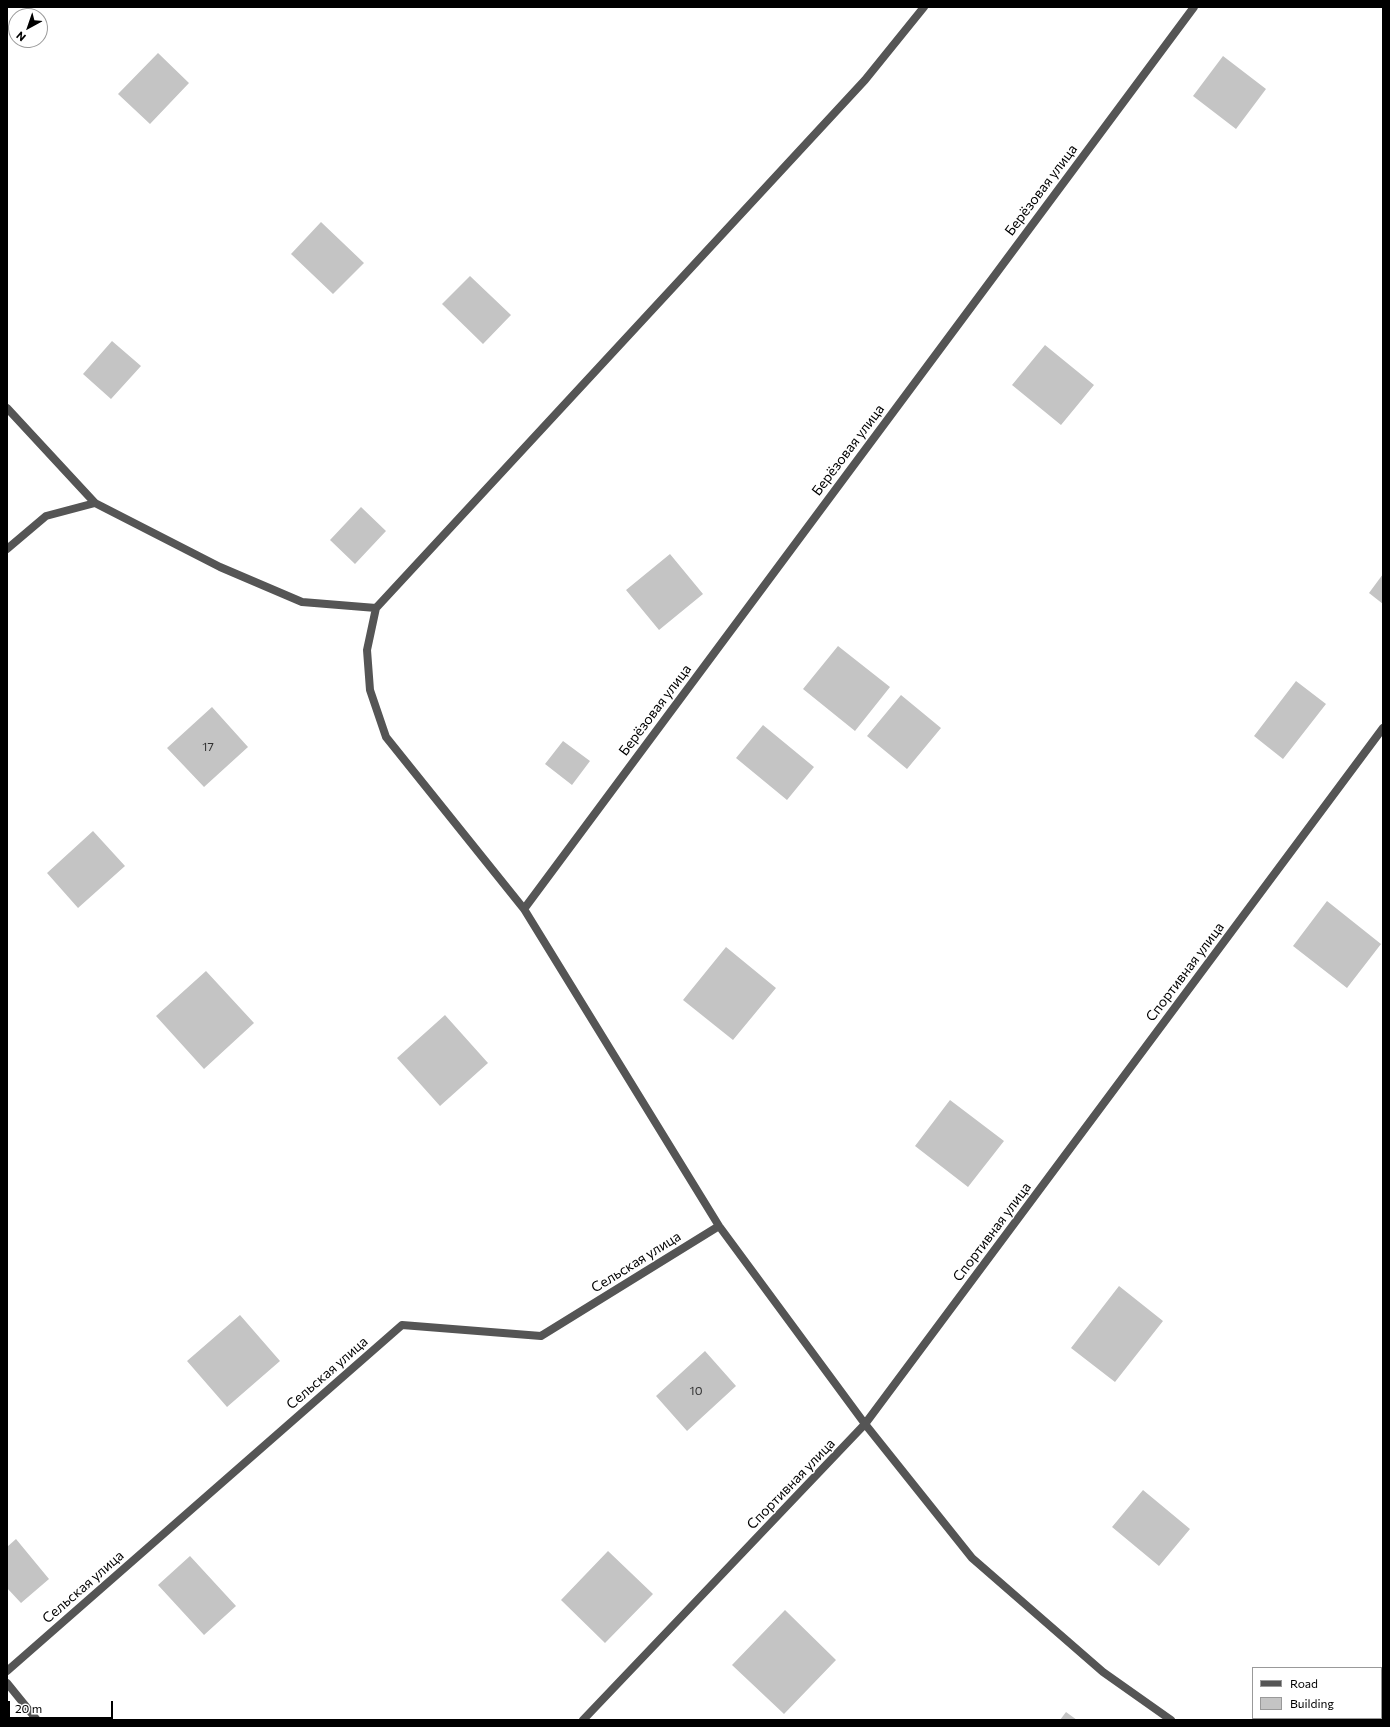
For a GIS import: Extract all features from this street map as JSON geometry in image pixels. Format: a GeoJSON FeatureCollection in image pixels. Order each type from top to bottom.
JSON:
{"type":"FeatureCollection","features":[{"type":"Feature","properties":{"kind":"street"},"geometry":{"type":"LineString","coordinates":[[924,7],[866,80],[376,608],[368,650],[370,690],[386,737],[524,909],[719,1226],[865,1424],[972,1558],[1103,1672],[1171,1720]]}},
{"type":"Feature","properties":{"kind":"street","name":"Берёзовая улица"},"geometry":{"type":"LineString","coordinates":[[524,909],[1194,7]]}},
{"type":"Feature","properties":{"kind":"street"},"geometry":{"type":"LineString","coordinates":[[7,408],[94,503],[220,567],[302,602],[376,608]]}},
{"type":"Feature","properties":{"kind":"street"},"geometry":{"type":"LineString","coordinates":[[7,549],[46,516],[94,503]]}},
{"type":"Feature","properties":{"kind":"street","name":"Спортивная улица"},"geometry":{"type":"LineString","coordinates":[[583,1720],[865,1424],[1383,728]]}},
{"type":"Feature","properties":{"kind":"street","name":"Сельская улица"},"geometry":{"type":"LineString","coordinates":[[7,1671],[402,1325],[542,1336],[719,1226]]}},
{"type":"Feature","properties":{"kind":"street"},"geometry":{"type":"LineString","coordinates":[[7,1683],[37,1720]]}},
{"type":"Feature","properties":{"kind":"building"},"geometry":{"type":"Polygon","coordinates":[[[158,53],[189,83],[150,124],[118,94],[158,53]]]}},
{"type":"Feature","properties":{"kind":"building"},"geometry":{"type":"Polygon","coordinates":[[[1223,56],[1266,89],[1236,129],[1193,96],[1223,56]]]}},
{"type":"Feature","properties":{"kind":"building"},"geometry":{"type":"Polygon","coordinates":[[[321,222],[364,263],[333,294],[291,254],[321,222]]]}},
{"type":"Feature","properties":{"kind":"building"},"geometry":{"type":"Polygon","coordinates":[[[470,276],[511,315],[483,344],[442,304],[470,276]]]}},
{"type":"Feature","properties":{"kind":"building"},"geometry":{"type":"Polygon","coordinates":[[[112,341],[141,366],[111,399],[83,374],[112,341]]]}},
{"type":"Feature","properties":{"kind":"building"},"geometry":{"type":"Polygon","coordinates":[[[1045,345],[1094,385],[1061,425],[1012,385],[1045,345]]]}},
{"type":"Feature","properties":{"kind":"building"},"geometry":{"type":"Polygon","coordinates":[[[361,507],[386,531],[355,564],[330,540],[361,507]]]}},
{"type":"Feature","properties":{"kind":"building"},"geometry":{"type":"Polygon","coordinates":[[[670,554],[703,594],[659,630],[626,590],[670,554]]]}},
{"type":"Feature","properties":{"kind":"building"},"geometry":{"type":"Polygon","coordinates":[[[1383,574],[1383,604],[1369,593],[1383,574]]]}},
{"type":"Feature","properties":{"kind":"building"},"geometry":{"type":"Polygon","coordinates":[[[838,646],[890,687],[855,731],[803,689],[838,646]]]}},
{"type":"Feature","properties":{"kind":"building"},"geometry":{"type":"Polygon","coordinates":[[[1296,681],[1326,704],[1283,759],[1254,736],[1296,681]]]}},
{"type":"Feature","properties":{"kind":"building"},"geometry":{"type":"Polygon","coordinates":[[[901,695],[941,728],[907,769],[867,736],[901,695]]]}},
{"type":"Feature","properties":{"kind":"building"},"geometry":{"type":"Polygon","coordinates":[[[212,707],[248,747],[204,787],[167,748],[212,707]]]}},
{"type":"Feature","properties":{"kind":"building"},"geometry":{"type":"Polygon","coordinates":[[[763,725],[814,767],[787,800],[736,758],[763,725]]]}},
{"type":"Feature","properties":{"kind":"building"},"geometry":{"type":"Polygon","coordinates":[[[563,741],[590,761],[572,785],[545,764],[563,741]]]}},
{"type":"Feature","properties":{"kind":"building"},"geometry":{"type":"Polygon","coordinates":[[[93,831],[125,866],[78,908],[47,873],[93,831]]]}},
{"type":"Feature","properties":{"kind":"building"},"geometry":{"type":"Polygon","coordinates":[[[1327,901],[1381,944],[1347,988],[1293,946],[1327,901]]]}},
{"type":"Feature","properties":{"kind":"building"},"geometry":{"type":"Polygon","coordinates":[[[726,947],[776,988],[733,1040],[683,1000],[726,947]]]}},
{"type":"Feature","properties":{"kind":"building"},"geometry":{"type":"Polygon","coordinates":[[[206,971],[254,1023],[204,1069],[156,1016],[206,971]]]}},
{"type":"Feature","properties":{"kind":"building"},"geometry":{"type":"Polygon","coordinates":[[[445,1015],[488,1063],[440,1106],[397,1058],[445,1015]]]}},
{"type":"Feature","properties":{"kind":"building"},"geometry":{"type":"Polygon","coordinates":[[[950,1100],[1004,1141],[968,1187],[915,1146],[950,1100]]]}},
{"type":"Feature","properties":{"kind":"building"},"geometry":{"type":"Polygon","coordinates":[[[1119,1286],[1163,1321],[1115,1382],[1071,1348],[1119,1286]]]}},
{"type":"Feature","properties":{"kind":"building"},"geometry":{"type":"Polygon","coordinates":[[[240,1315],[280,1361],[227,1407],[187,1361],[240,1315]]]}},
{"type":"Feature","properties":{"kind":"building"},"geometry":{"type":"Polygon","coordinates":[[[705,1351],[736,1386],[687,1431],[656,1396],[705,1351]]]}},
{"type":"Feature","properties":{"kind":"building"},"geometry":{"type":"Polygon","coordinates":[[[1143,1490],[1190,1529],[1159,1566],[1112,1527],[1143,1490]]]}},
{"type":"Feature","properties":{"kind":"building"},"geometry":{"type":"Polygon","coordinates":[[[16,1539],[49,1579],[21,1603],[7,1588],[7,1547],[16,1539]]]}},
{"type":"Feature","properties":{"kind":"building"},"geometry":{"type":"Polygon","coordinates":[[[608,1551],[653,1594],[605,1643],[561,1600],[608,1551]]]}},
{"type":"Feature","properties":{"kind":"building"},"geometry":{"type":"Polygon","coordinates":[[[190,1556],[236,1606],[204,1635],[158,1585],[190,1556]]]}},
{"type":"Feature","properties":{"kind":"building"},"geometry":{"type":"Polygon","coordinates":[[[785,1610],[836,1660],[784,1714],[732,1665],[785,1610]]]}},
{"type":"Feature","properties":{"kind":"building"},"geometry":{"type":"Polygon","coordinates":[[[1066,1712],[1077,1720],[1060,1720],[1066,1712]]]}}]}
